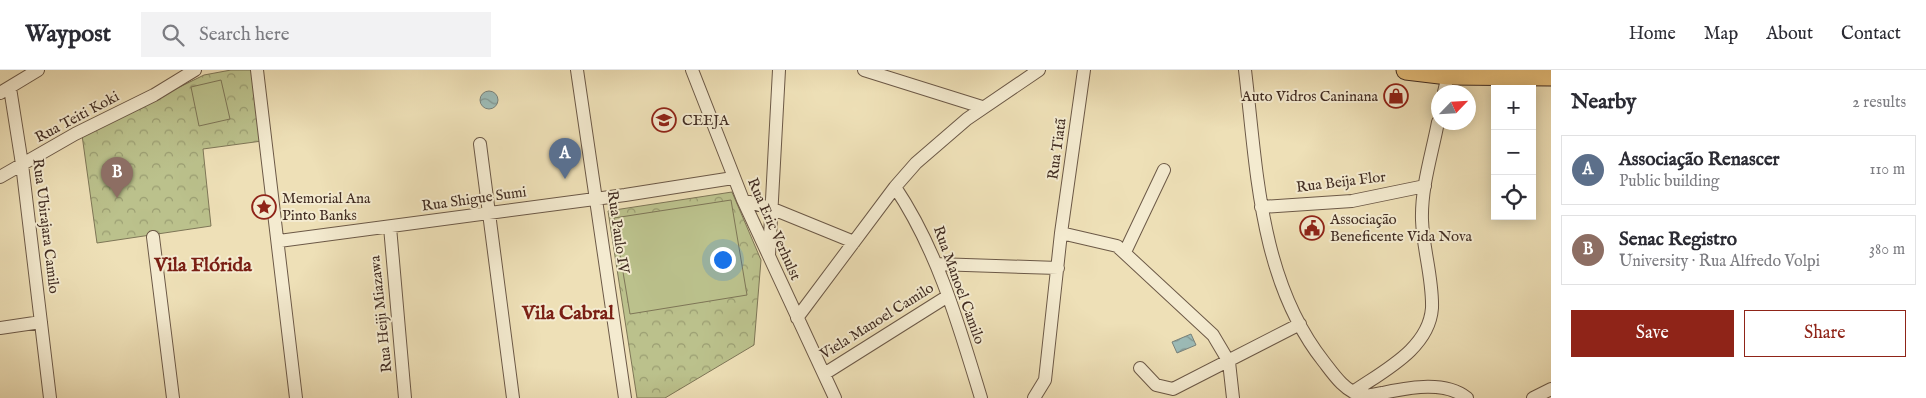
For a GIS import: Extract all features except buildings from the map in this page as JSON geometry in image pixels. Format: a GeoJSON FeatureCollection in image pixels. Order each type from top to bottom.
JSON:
{"type":"FeatureCollection","features":[{"type":"Feature","properties":{"kind":"main road"},"geometry":{"type":"LineString","coordinates":[[1406,70],[1446,84],[1551,76]]}},
{"type":"Feature","properties":{"kind":"street"},"geometry":{"type":"LineString","coordinates":[[5,91],[38,70]]}},
{"type":"Feature","properties":{"kind":"street","name":"Rua Teiti Koki"},"geometry":{"type":"LineString","coordinates":[[0,177],[74,134],[154,95],[195,70]]}},
{"type":"Feature","properties":{"kind":"street"},"geometry":{"type":"LineString","coordinates":[[257,70],[279,241],[296,398]]}},
{"type":"Feature","properties":{"kind":"street","name":"Rua Paulo IV"},"geometry":{"type":"LineString","coordinates":[[577,70],[625,398]]}},
{"type":"Feature","properties":{"kind":"street","name":"Rua Eric Verhulst"},"geometry":{"type":"LineString","coordinates":[[692,70],[733,178],[835,398]]}},
{"type":"Feature","properties":{"kind":"street"},"geometry":{"type":"LineString","coordinates":[[769,257],[779,70]]}},
{"type":"Feature","properties":{"kind":"street"},"geometry":{"type":"LineString","coordinates":[[864,70],[982,107]]}},
{"type":"Feature","properties":{"kind":"street"},"geometry":{"type":"LineString","coordinates":[[797,318],[895,187],[922,158],[982,107],[1039,70]]}},
{"type":"Feature","properties":{"kind":"street","name":"Rua Tiatã"},"geometry":{"type":"LineString","coordinates":[[1058,268],[1061,233],[1084,70]]}},
{"type":"Feature","properties":{"kind":"street"},"geometry":{"type":"LineString","coordinates":[[1246,70],[1261,207],[1280,278],[1300,324],[1318,355],[1335,377],[1353,392],[1362,395],[1382,396],[1434,387],[1448,389],[1467,398]]}},
{"type":"Feature","properties":{"kind":"street","name":"Rua Ubirajara Camilo"},"geometry":{"type":"LineString","coordinates":[[5,91],[22,164],[50,398]]}},
{"type":"Feature","properties":{"kind":"street"},"geometry":{"type":"LineString","coordinates":[[1353,392],[1411,350],[1428,326],[1432,308],[1422,222],[1425,186],[1436,130]]}},
{"type":"Feature","properties":{"kind":"street"},"geometry":{"type":"LineString","coordinates":[[480,144],[513,397],[500,398]]}},
{"type":"Feature","properties":{"kind":"street"},"geometry":{"type":"LineString","coordinates":[[1125,252],[1164,170]]}},
{"type":"Feature","properties":{"kind":"street","name":"Rua Shigue Sumi"},"geometry":{"type":"LineString","coordinates":[[279,241],[733,178]]}},
{"type":"Feature","properties":{"kind":"street","name":"Rua Beija Flor"},"geometry":{"type":"LineString","coordinates":[[1261,207],[1352,201],[1425,186]]}},
{"type":"Feature","properties":{"kind":"street","name":"Rua Manoel Camilo"},"geometry":{"type":"LineString","coordinates":[[895,187],[914,216],[936,264],[982,398]]}},
{"type":"Feature","properties":{"kind":"street"},"geometry":{"type":"LineString","coordinates":[[743,200],[773,209],[854,242]]}},
{"type":"Feature","properties":{"kind":"street","name":"Rua Heiji Miazawa"},"geometry":{"type":"LineString","coordinates":[[390,227],[405,398]]}},
{"type":"Feature","properties":{"kind":"street"},"geometry":{"type":"LineString","coordinates":[[1061,233],[1113,244],[1125,252],[1213,335],[1229,362],[1233,398]]}},
{"type":"Feature","properties":{"kind":"street"},"geometry":{"type":"LineString","coordinates":[[153,237],[173,398]]}},
{"type":"Feature","properties":{"kind":"street"},"geometry":{"type":"LineString","coordinates":[[936,264],[1058,268],[1045,380],[1034,398]]}},
{"type":"Feature","properties":{"kind":"street","name":"Viela Manoel Camilo"},"geometry":{"type":"LineString","coordinates":[[824,374],[948,296]]}},
{"type":"Feature","properties":{"kind":"street"},"geometry":{"type":"LineString","coordinates":[[0,328],[41,322]]}},
{"type":"Feature","properties":{"kind":"street"},"geometry":{"type":"LineString","coordinates":[[1140,368],[1156,386],[1173,389],[1300,324]]}},
{"type":"Feature","properties":{"kind":"street"},"geometry":{"type":"LineString","coordinates":[[1533,398],[1551,389]]}},
{"type":"Feature","properties":{"kind":"green space"},"geometry":{"type":"Polygon","coordinates":[[[231,70],[253,70],[262,141],[203,149],[211,226],[97,243],[82,135],[204,75],[231,70]]]}},
{"type":"Feature","properties":{"kind":"green space"},"geometry":{"type":"Polygon","coordinates":[[[221,80],[230,119],[199,126],[191,87],[221,80]]]}},
{"type":"Feature","properties":{"kind":"green space"},"geometry":{"type":"Polygon","coordinates":[[[732,192],[761,260],[754,345],[665,398],[637,398],[608,211],[732,192]]]}},
{"type":"Feature","properties":{"kind":"green space"},"geometry":{"type":"Polygon","coordinates":[[[731,200],[747,295],[630,314],[614,218],[731,200]]]}},
{"type":"Feature","properties":{"kind":"water"},"geometry":{"type":"Polygon","coordinates":[[[489,91],[495,94],[498,100],[495,106],[489,109],[483,106],[480,100],[483,94],[489,91]]]}},
{"type":"Feature","properties":{"kind":"water"},"geometry":{"type":"Polygon","coordinates":[[[1191,334],[1196,345],[1177,353],[1172,342],[1191,334]]]}},
{"type":"Feature","properties":{"kind":"place","name":"Auto Vidros Caninana"},"geometry":{"type":"Point","coordinates":[1396,96]}},
{"type":"Feature","properties":{"kind":"place","name":"CEEJA"},"geometry":{"type":"Point","coordinates":[664,120]}},
{"type":"Feature","properties":{"kind":"place","name":"Associação Renascer"},"geometry":{"type":"Point","coordinates":[565,179]}},
{"type":"Feature","properties":{"kind":"place","name":"Senac Registro"},"geometry":{"type":"Point","coordinates":[117,198]}},
{"type":"Feature","properties":{"kind":"place","name":"Memorial Ana Pinto Banks"},"geometry":{"type":"Point","coordinates":[264,207]}},
{"type":"Feature","properties":{"kind":"place","name":"Associação Beneficente Vida Nova"},"geometry":{"type":"Point","coordinates":[1312,228]}},
{"type":"Feature","properties":{"kind":"district","name":"Vila Flórida"},"geometry":{"type":"Point","coordinates":[203,265]}},
{"type":"Feature","properties":{"kind":"district","name":"Vila Cabral"},"geometry":{"type":"Point","coordinates":[568,313]}}]}
